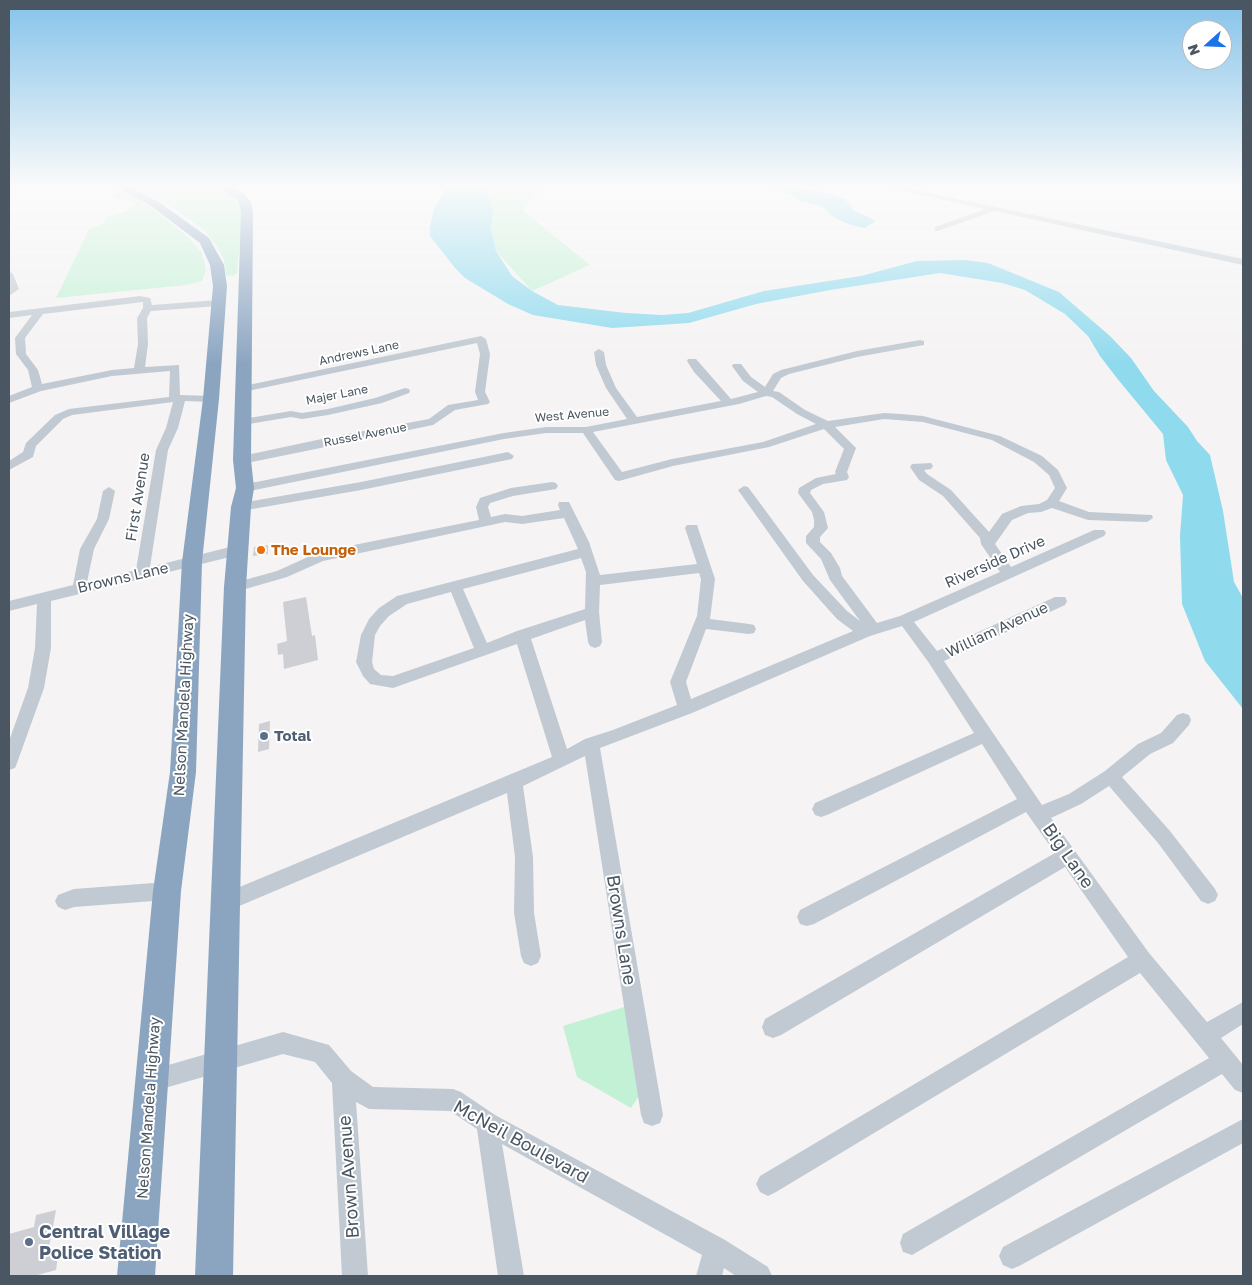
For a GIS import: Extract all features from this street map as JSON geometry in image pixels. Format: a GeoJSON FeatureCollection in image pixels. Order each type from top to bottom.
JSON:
{"type":"FeatureCollection","features":[{"type":"Feature","properties":{"kind":"highway","name":"Nelson Mandela Highway"},"geometry":{"type":"LineString","coordinates":[[136,1276],[167,891],[183,772],[192,562],[212,399],[217,306],[220,286],[217,265],[206,244]]}},
{"type":"Feature","properties":{"kind":"highway"},"geometry":{"type":"LineString","coordinates":[[214,1276],[235,587],[243,497],[246,244]]}},
{"type":"Feature","properties":{"kind":"street"},"geometry":{"type":"LineString","coordinates":[[1158,244],[1243,262]]}},
{"type":"Feature","properties":{"kind":"street"},"geometry":{"type":"LineString","coordinates":[[9,274],[14,289],[9,293]]}},
{"type":"Feature","properties":{"kind":"street"},"geometry":{"type":"LineString","coordinates":[[9,315],[140,299],[147,300],[148,308],[142,318],[143,344],[139,370],[38,388],[9,400]]}},
{"type":"Feature","properties":{"kind":"street"},"geometry":{"type":"LineString","coordinates":[[148,308],[217,306]]}},
{"type":"Feature","properties":{"kind":"street"},"geometry":{"type":"LineString","coordinates":[[38,388],[33,370],[21,354],[20,338],[39,312]]}},
{"type":"Feature","properties":{"kind":"street","name":"Andrews Lane"},"geometry":{"type":"LineString","coordinates":[[243,389],[481,338],[486,354],[480,392],[484,402]]}},
{"type":"Feature","properties":{"kind":"street"},"geometry":{"type":"LineString","coordinates":[[766,393],[777,376],[785,372],[857,354],[920,343]]}},
{"type":"Feature","properties":{"kind":"street"},"geometry":{"type":"LineString","coordinates":[[599,352],[601,365],[611,388],[635,422]]}},
{"type":"Feature","properties":{"kind":"street"},"geometry":{"type":"LineString","coordinates":[[692,361],[729,403]]}},
{"type":"Feature","properties":{"kind":"street"},"geometry":{"type":"LineString","coordinates":[[737,366],[747,379],[766,393],[776,394],[801,412],[826,425],[850,448],[841,472],[842,476],[820,481],[805,488],[804,493],[818,512],[820,520],[821,528],[813,536],[813,543],[826,556],[833,568],[835,577],[856,602],[869,631]]}},
{"type":"Feature","properties":{"kind":"street","name":"First Avenue"},"geometry":{"type":"LineString","coordinates":[[139,370],[175,367],[177,399],[175,420],[162,450],[142,574]]}},
{"type":"Feature","properties":{"kind":"street","name":"Majer Lane"},"geometry":{"type":"LineString","coordinates":[[243,422],[291,414],[302,416],[347,408],[378,401],[405,391]]}},
{"type":"Feature","properties":{"kind":"street","name":"West Avenue"},"geometry":{"type":"LineString","coordinates":[[243,497],[504,436],[546,430],[586,430],[635,422],[729,403],[766,393]]}},
{"type":"Feature","properties":{"kind":"street"},"geometry":{"type":"LineString","coordinates":[[9,466],[29,454],[30,445],[59,417],[69,412],[177,399],[212,399]]}},
{"type":"Feature","properties":{"kind":"street","name":"Russel Avenue"},"geometry":{"type":"LineString","coordinates":[[242,460],[433,422],[452,407],[484,402]]}},
{"type":"Feature","properties":{"kind":"street"},"geometry":{"type":"LineString","coordinates":[[291,414],[298,409],[319,405]]}},
{"type":"Feature","properties":{"kind":"street"},"geometry":{"type":"LineString","coordinates":[[586,430],[619,476],[672,463],[765,445],[826,425],[884,416],[923,419],[996,438],[1038,459],[1054,473],[1061,488],[1051,503],[1041,508],[1026,509],[1008,517],[988,544]]}},
{"type":"Feature","properties":{"kind":"street"},"geometry":{"type":"LineString","coordinates":[[243,497],[361,486],[508,456]]}},
{"type":"Feature","properties":{"kind":"street"},"geometry":{"type":"LineString","coordinates":[[927,466],[916,467],[923,477],[947,493],[986,537],[988,544],[1009,574]]}},
{"type":"Feature","properties":{"kind":"street"},"geometry":{"type":"LineString","coordinates":[[486,522],[482,507],[484,501],[511,492],[552,486]]}},
{"type":"Feature","properties":{"kind":"street"},"geometry":{"type":"LineString","coordinates":[[744,490],[808,578],[842,615],[869,631]]}},
{"type":"Feature","properties":{"kind":"street"},"geometry":{"type":"LineString","coordinates":[[78,589],[86,549],[103,519],[109,491]]}},
{"type":"Feature","properties":{"kind":"street"},"geometry":{"type":"LineString","coordinates":[[1051,503],[1088,516],[1147,518]]}},
{"type":"Feature","properties":{"kind":"street"},"geometry":{"type":"LineString","coordinates":[[235,587],[282,574],[319,558],[505,518],[522,520],[565,508],[585,552],[594,581],[592,612],[595,642]]}},
{"type":"Feature","properties":{"kind":"street"},"geometry":{"type":"LineString","coordinates":[[686,708],[678,682],[706,607],[708,579],[692,528]]}},
{"type":"Feature","properties":{"kind":"street","name":"Riverside Drive"},"geometry":{"type":"LineString","coordinates":[[225,903],[514,782],[562,760],[591,744],[617,736],[686,708],[869,631],[906,620],[1099,534]]}},
{"type":"Feature","properties":{"kind":"street","name":"Browns Lane"},"geometry":{"type":"LineString","coordinates":[[9,606],[238,550]]}},
{"type":"Feature","properties":{"kind":"street"},"geometry":{"type":"LineString","coordinates":[[585,552],[402,600],[384,612],[374,624],[368,635],[364,662],[368,672],[376,680],[393,682],[522,635],[592,612]]}},
{"type":"Feature","properties":{"kind":"street"},"geometry":{"type":"LineString","coordinates":[[594,581],[704,568]]}},
{"type":"Feature","properties":{"kind":"street"},"geometry":{"type":"LineString","coordinates":[[455,586],[482,650]]}},
{"type":"Feature","properties":{"kind":"street"},"geometry":{"type":"LineString","coordinates":[[9,763],[36,688],[44,648],[44,597]]}},
{"type":"Feature","properties":{"kind":"street","name":"William Avenue"},"geometry":{"type":"LineString","coordinates":[[934,658],[1060,600]]}},
{"type":"Feature","properties":{"kind":"street","name":"Big Lane"},"geometry":{"type":"LineString","coordinates":[[906,620],[934,658],[1034,809],[1142,960],[1243,1082]]}},
{"type":"Feature","properties":{"kind":"street"},"geometry":{"type":"LineString","coordinates":[[701,623],[749,629]]}},
{"type":"Feature","properties":{"kind":"street"},"geometry":{"type":"LineString","coordinates":[[522,635],[562,760]]}},
{"type":"Feature","properties":{"kind":"street"},"geometry":{"type":"LineString","coordinates":[[807,918],[1034,809],[1075,799],[1111,776],[1144,749],[1167,738],[1182,720]]}},
{"type":"Feature","properties":{"kind":"street"},"geometry":{"type":"LineString","coordinates":[[821,809],[984,736]]}},
{"type":"Feature","properties":{"kind":"street","name":"Browns Lane"},"geometry":{"type":"LineString","coordinates":[[591,744],[652,1115]]}},
{"type":"Feature","properties":{"kind":"street"},"geometry":{"type":"LineString","coordinates":[[1111,776],[1164,837],[1208,894]]}},
{"type":"Feature","properties":{"kind":"street"},"geometry":{"type":"LineString","coordinates":[[514,782],[524,857],[524,912],[532,956]]}},
{"type":"Feature","properties":{"kind":"street"},"geometry":{"type":"LineString","coordinates":[[773,1027],[1067,856]]}},
{"type":"Feature","properties":{"kind":"street"},"geometry":{"type":"LineString","coordinates":[[65,901],[74,898],[167,891]]}},
{"type":"Feature","properties":{"kind":"street"},"geometry":{"type":"LineString","coordinates":[[768,1184],[1142,960]]}},
{"type":"Feature","properties":{"kind":"street"},"geometry":{"type":"LineString","coordinates":[[1206,1036],[1243,1012]]}},
{"type":"Feature","properties":{"kind":"street","name":"McNeil Boulevard"},"geometry":{"type":"LineString","coordinates":[[151,1081],[284,1043],[321,1053],[342,1079],[368,1098],[453,1100],[487,1123],[716,1249],[759,1276]]}},
{"type":"Feature","properties":{"kind":"street"},"geometry":{"type":"LineString","coordinates":[[912,1242],[1226,1060]]}},
{"type":"Feature","properties":{"kind":"street","name":"Brown Avenue"},"geometry":{"type":"LineString","coordinates":[[342,1079],[355,1276]]}},
{"type":"Feature","properties":{"kind":"street"},"geometry":{"type":"LineString","coordinates":[[487,1123],[510,1276]]}},
{"type":"Feature","properties":{"kind":"street"},"geometry":{"type":"LineString","coordinates":[[1012,1256],[1243,1131]]}},
{"type":"Feature","properties":{"kind":"street"},"geometry":{"type":"LineString","coordinates":[[710,1276],[716,1249]]}},
{"type":"Feature","properties":{"kind":"green space"},"geometry":{"type":"Polygon","coordinates":[[[82,244],[194,244],[202,253],[206,270],[202,281],[186,285],[56,298],[82,244]]]}},
{"type":"Feature","properties":{"kind":"green space"},"geometry":{"type":"Polygon","coordinates":[[[215,244],[240,244],[237,273],[233,276],[226,275],[224,260],[215,244]]]}},
{"type":"Feature","properties":{"kind":"green space"},"geometry":{"type":"Polygon","coordinates":[[[494,244],[564,244],[590,265],[532,291],[496,251],[494,244]]]}},
{"type":"Feature","properties":{"kind":"green space"},"geometry":{"type":"Polygon","coordinates":[[[637,1003],[650,1079],[631,1108],[577,1077],[563,1026],[637,1003]]]}},
{"type":"Feature","properties":{"kind":"water"},"geometry":{"type":"Polygon","coordinates":[[[436,244],[494,244],[496,251],[512,276],[532,291],[558,305],[662,315],[688,313],[764,291],[861,276],[917,261],[965,260],[988,263],[1059,292],[1110,336],[1131,358],[1154,391],[1188,427],[1197,441],[1210,455],[1223,511],[1234,582],[1243,598],[1243,709],[1205,661],[1182,604],[1180,536],[1183,495],[1166,460],[1163,434],[1116,377],[1088,336],[1065,314],[1025,290],[1002,283],[940,273],[830,290],[756,304],[689,323],[612,328],[533,315],[508,304],[465,278],[436,244]]]}},
{"type":"Feature","properties":{"kind":"building","name":"The Lounge"},"geometry":{"type":"Polygon","coordinates":[[[268,545],[268,554],[253,556],[254,547],[268,545]]]}},
{"type":"Feature","properties":{"kind":"building"},"geometry":{"type":"Polygon","coordinates":[[[306,597],[312,636],[315,635],[318,660],[284,669],[283,654],[278,655],[277,644],[287,641],[283,602],[306,597]]]}},
{"type":"Feature","properties":{"kind":"building","name":"Total"},"geometry":{"type":"Polygon","coordinates":[[[270,721],[269,749],[258,752],[259,724],[270,721]]]}},
{"type":"Feature","properties":{"kind":"building","name":"Central Village Police Station"},"geometry":{"type":"Polygon","coordinates":[[[56,1210],[48,1253],[59,1250],[56,1270],[34,1276],[9,1276],[9,1234],[34,1227],[36,1215],[56,1210]]]}},
{"type":"Feature","properties":{"kind":"place","name":"The Lounge"},"geometry":{"type":"Point","coordinates":[261,550]}},
{"type":"Feature","properties":{"kind":"place","name":"Total"},"geometry":{"type":"Point","coordinates":[264,736]}},
{"type":"Feature","properties":{"kind":"place","name":"Central Village Police Station"},"geometry":{"type":"Point","coordinates":[29,1242]}}]}
